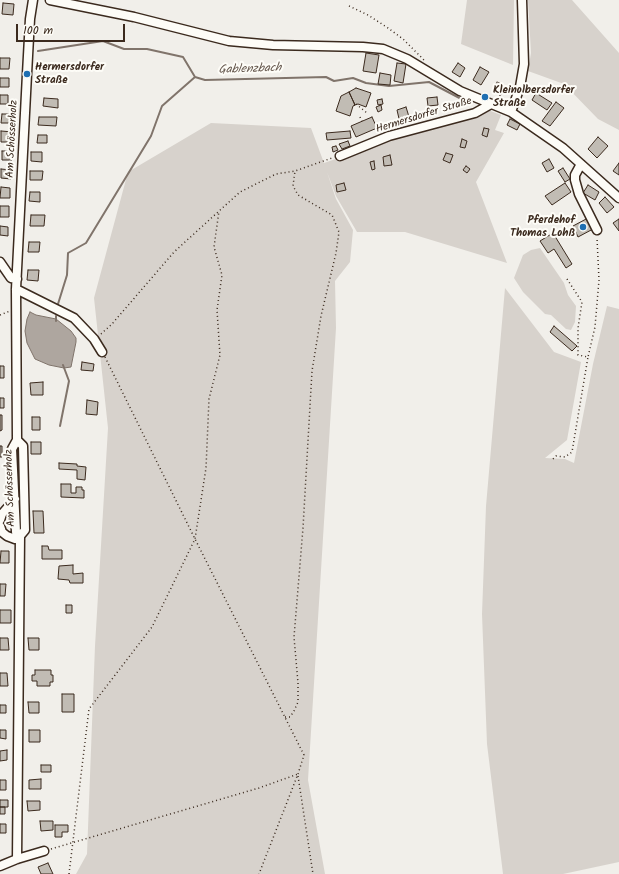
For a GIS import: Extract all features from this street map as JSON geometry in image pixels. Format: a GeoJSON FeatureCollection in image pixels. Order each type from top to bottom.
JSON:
{"type":"FeatureCollection","features":[{"type":"Feature","properties":{"kind":"street","name":"Am Schösserholz"},"geometry":{"type":"LineString","coordinates":[[20,536],[16,532],[12,449],[17,440],[16,289],[30,19],[34,0]]}},
{"type":"Feature","properties":{"kind":"street","name":"Hermersdorfer Straße"},"geometry":{"type":"LineString","coordinates":[[50,0],[134,17],[208,37],[229,41],[273,45],[363,47],[383,49],[407,59],[460,91],[511,112],[563,148],[619,198]]}},
{"type":"Feature","properties":{"kind":"street"},"geometry":{"type":"LineString","coordinates":[[511,112],[520,87],[524,64],[522,0]]}},
{"type":"Feature","properties":{"kind":"street","name":"Hermersdorfer Straße"},"geometry":{"type":"LineString","coordinates":[[340,156],[389,136],[474,113],[491,104]]}},
{"type":"Feature","properties":{"kind":"street"},"geometry":{"type":"LineString","coordinates":[[581,164],[575,175],[575,180],[579,194],[597,230]]}},
{"type":"Feature","properties":{"kind":"street"},"geometry":{"type":"LineString","coordinates":[[0,262],[11,278],[17,279]]}},
{"type":"Feature","properties":{"kind":"street"},"geometry":{"type":"LineString","coordinates":[[16,289],[74,318],[94,339],[102,352]]}},
{"type":"Feature","properties":{"kind":"street","name":"Am Schösserholz"},"geometry":{"type":"LineString","coordinates":[[17,440],[23,446],[25,530],[20,536],[17,860]]}},
{"type":"Feature","properties":{"kind":"street"},"geometry":{"type":"LineString","coordinates":[[0,520],[2,514],[15,499]]}},
{"type":"Feature","properties":{"kind":"street"},"geometry":{"type":"LineString","coordinates":[[0,526],[2,532],[7,536],[15,538],[20,536]]}},
{"type":"Feature","properties":{"kind":"street"},"geometry":{"type":"LineString","coordinates":[[0,866],[44,851]]}},
{"type":"Feature","properties":{"kind":"path"},"geometry":{"type":"LineString","coordinates":[[349,6],[368,15],[403,39],[424,59],[431,74]]}},
{"type":"Feature","properties":{"kind":"path"},"geometry":{"type":"LineString","coordinates":[[356,105],[367,113]]}},
{"type":"Feature","properties":{"kind":"path"},"geometry":{"type":"LineString","coordinates":[[360,117],[362,121]]}},
{"type":"Feature","properties":{"kind":"path"},"geometry":{"type":"LineString","coordinates":[[94,339],[112,324],[174,252],[240,192],[276,174],[295,171],[340,156]]}},
{"type":"Feature","properties":{"kind":"path"},"geometry":{"type":"LineString","coordinates":[[285,717],[290,717],[298,702],[294,637],[303,528],[312,371],[321,316],[336,253],[339,232],[332,215],[298,195],[293,186],[295,171]]}},
{"type":"Feature","properties":{"kind":"path"},"geometry":{"type":"LineString","coordinates":[[69,874],[89,709],[152,627],[195,539],[206,468],[209,399],[220,355],[217,310],[222,275],[214,247],[219,212]]}},
{"type":"Feature","properties":{"kind":"path"},"geometry":{"type":"LineString","coordinates":[[553,459],[556,456],[565,457],[572,452],[588,357],[595,327],[599,280],[597,230]]}},
{"type":"Feature","properties":{"kind":"path"},"geometry":{"type":"LineString","coordinates":[[567,279],[582,302],[578,328],[578,355],[588,357]]}},
{"type":"Feature","properties":{"kind":"path"},"geometry":{"type":"LineString","coordinates":[[102,352],[304,755],[259,874]]}},
{"type":"Feature","properties":{"kind":"path"},"geometry":{"type":"LineString","coordinates":[[44,851],[259,788],[298,774]]}},
{"type":"Feature","properties":{"kind":"path"},"geometry":{"type":"LineString","coordinates":[[298,774],[313,874]]}},
{"type":"Feature","properties":{"kind":"shaded area"},"geometry":{"type":"Polygon","coordinates":[[[467,0],[514,0],[513,65],[461,44],[467,0]]]}},
{"type":"Feature","properties":{"kind":"shaded area"},"geometry":{"type":"Polygon","coordinates":[[[528,0],[572,0],[619,53],[619,130],[598,119],[564,84],[528,71],[531,53],[528,0]]]}},
{"type":"Feature","properties":{"kind":"shaded area"},"geometry":{"type":"Polygon","coordinates":[[[497,82],[500,83],[503,91],[500,96],[494,90],[494,85],[497,82]]]}},
{"type":"Feature","properties":{"kind":"shaded area"},"geometry":{"type":"Polygon","coordinates":[[[483,108],[501,115],[495,130],[504,133],[476,182],[507,263],[405,232],[357,232],[336,196],[327,172],[336,199],[353,230],[350,262],[335,281],[336,328],[308,780],[325,874],[76,874],[87,854],[95,646],[108,428],[94,298],[128,172],[211,123],[311,128],[324,163],[483,108]]]}},
{"type":"Feature","properties":{"kind":"shaded area"},"geometry":{"type":"Polygon","coordinates":[[[540,248],[564,283],[568,295],[576,306],[575,322],[571,330],[566,329],[551,315],[545,314],[523,292],[514,278],[523,255],[531,250],[540,248]]]}},
{"type":"Feature","properties":{"kind":"shaded area"},"geometry":{"type":"Polygon","coordinates":[[[505,288],[554,352],[581,362],[567,440],[545,458],[565,459],[574,463],[593,364],[607,306],[619,309],[619,862],[563,874],[503,874],[487,744],[482,614],[486,506],[505,288]]]}},
{"type":"Feature","properties":{"kind":"shaded area"},"geometry":{"type":"Polygon","coordinates":[[[30,312],[36,315],[56,319],[71,331],[76,338],[76,342],[71,367],[64,368],[49,365],[35,359],[27,343],[25,331],[30,312]]]}},
{"type":"Feature","properties":{"kind":"building"},"geometry":{"type":"Polygon","coordinates":[[[3,3],[14,4],[13,15],[2,14],[3,3]]]}},
{"type":"Feature","properties":{"kind":"building"},"geometry":{"type":"Polygon","coordinates":[[[366,53],[379,55],[376,73],[363,71],[366,53]]]}},
{"type":"Feature","properties":{"kind":"building"},"geometry":{"type":"Polygon","coordinates":[[[0,58],[10,58],[9,69],[0,69],[0,58]]]}},
{"type":"Feature","properties":{"kind":"building"},"geometry":{"type":"Polygon","coordinates":[[[397,63],[406,64],[403,83],[394,81],[397,63]]]}},
{"type":"Feature","properties":{"kind":"building"},"geometry":{"type":"Polygon","coordinates":[[[458,63],[465,68],[460,77],[452,72],[458,63]]]}},
{"type":"Feature","properties":{"kind":"building"},"geometry":{"type":"Polygon","coordinates":[[[480,67],[489,72],[481,85],[473,80],[480,67]]]}},
{"type":"Feature","properties":{"kind":"building"},"geometry":{"type":"Polygon","coordinates":[[[380,73],[391,75],[390,85],[378,84],[380,73]]]}},
{"type":"Feature","properties":{"kind":"building"},"geometry":{"type":"Polygon","coordinates":[[[0,78],[9,78],[9,87],[0,87],[0,78]]]}},
{"type":"Feature","properties":{"kind":"building"},"geometry":{"type":"Polygon","coordinates":[[[356,88],[371,93],[366,107],[358,104],[355,105],[349,92],[356,88]]]}},
{"type":"Feature","properties":{"kind":"building"},"geometry":{"type":"Polygon","coordinates":[[[349,92],[355,105],[353,106],[350,116],[336,111],[341,96],[349,92]]]}},
{"type":"Feature","properties":{"kind":"building"},"geometry":{"type":"Polygon","coordinates":[[[536,93],[552,103],[547,110],[532,100],[536,93]]]}},
{"type":"Feature","properties":{"kind":"building"},"geometry":{"type":"Polygon","coordinates":[[[0,95],[8,95],[8,104],[0,104],[0,95]]]}},
{"type":"Feature","properties":{"kind":"building"},"geometry":{"type":"Polygon","coordinates":[[[437,97],[438,105],[428,106],[427,98],[437,97]]]}},
{"type":"Feature","properties":{"kind":"building"},"geometry":{"type":"Polygon","coordinates":[[[44,98],[58,99],[58,108],[43,106],[44,98]]]}},
{"type":"Feature","properties":{"kind":"building"},"geometry":{"type":"Polygon","coordinates":[[[382,99],[383,104],[378,105],[377,100],[382,99]]]}},
{"type":"Feature","properties":{"kind":"building"},"geometry":{"type":"Polygon","coordinates":[[[556,102],[564,108],[550,126],[542,121],[556,102]]]}},
{"type":"Feature","properties":{"kind":"building"},"geometry":{"type":"Polygon","coordinates":[[[381,105],[382,110],[378,112],[376,107],[381,105]]]}},
{"type":"Feature","properties":{"kind":"building"},"geometry":{"type":"Polygon","coordinates":[[[406,107],[410,120],[400,123],[397,110],[406,107]]]}},
{"type":"Feature","properties":{"kind":"building"},"geometry":{"type":"Polygon","coordinates":[[[2,114],[12,114],[12,123],[1,123],[2,114]]]}},
{"type":"Feature","properties":{"kind":"building"},"geometry":{"type":"Polygon","coordinates":[[[39,117],[57,117],[56,126],[38,125],[39,117]]]}},
{"type":"Feature","properties":{"kind":"building"},"geometry":{"type":"Polygon","coordinates":[[[372,117],[377,128],[356,137],[351,126],[372,117]]]}},
{"type":"Feature","properties":{"kind":"building"},"geometry":{"type":"Polygon","coordinates":[[[510,119],[520,124],[517,130],[507,125],[510,119]]]}},
{"type":"Feature","properties":{"kind":"building"},"geometry":{"type":"Polygon","coordinates":[[[484,128],[489,129],[487,137],[482,135],[484,128]]]}},
{"type":"Feature","properties":{"kind":"building"},"geometry":{"type":"Polygon","coordinates":[[[1,131],[13,132],[13,142],[1,142],[1,131]]]}},
{"type":"Feature","properties":{"kind":"building"},"geometry":{"type":"Polygon","coordinates":[[[350,131],[351,138],[327,140],[326,133],[350,131]]]}},
{"type":"Feature","properties":{"kind":"building"},"geometry":{"type":"Polygon","coordinates":[[[38,135],[47,135],[47,143],[37,143],[38,135]]]}},
{"type":"Feature","properties":{"kind":"building"},"geometry":{"type":"Polygon","coordinates":[[[598,137],[608,146],[597,158],[588,149],[598,137]]]}},
{"type":"Feature","properties":{"kind":"building"},"geometry":{"type":"Polygon","coordinates":[[[462,139],[467,141],[465,148],[460,147],[462,139]]]}},
{"type":"Feature","properties":{"kind":"building"},"geometry":{"type":"Polygon","coordinates":[[[348,141],[350,146],[342,149],[339,144],[348,141]]]}},
{"type":"Feature","properties":{"kind":"building"},"geometry":{"type":"Polygon","coordinates":[[[336,146],[338,150],[333,152],[332,147],[336,146]]]}},
{"type":"Feature","properties":{"kind":"building"},"geometry":{"type":"Polygon","coordinates":[[[2,151],[13,151],[12,160],[2,160],[2,151]]]}},
{"type":"Feature","properties":{"kind":"building"},"geometry":{"type":"Polygon","coordinates":[[[31,152],[42,152],[42,162],[31,161],[31,152]]]}},
{"type":"Feature","properties":{"kind":"building"},"geometry":{"type":"Polygon","coordinates":[[[446,153],[453,155],[450,163],[443,160],[446,153]]]}},
{"type":"Feature","properties":{"kind":"building"},"geometry":{"type":"Polygon","coordinates":[[[390,155],[392,165],[384,166],[383,157],[390,155]]]}},
{"type":"Feature","properties":{"kind":"building"},"geometry":{"type":"Polygon","coordinates":[[[549,159],[554,168],[547,172],[542,163],[549,159]]]}},
{"type":"Feature","properties":{"kind":"building"},"geometry":{"type":"Polygon","coordinates":[[[374,161],[375,169],[372,170],[370,162],[374,161]]]}},
{"type":"Feature","properties":{"kind":"building"},"geometry":{"type":"Polygon","coordinates":[[[619,163],[619,175],[613,171],[619,163]]]}},
{"type":"Feature","properties":{"kind":"building"},"geometry":{"type":"Polygon","coordinates":[[[466,166],[470,169],[467,173],[463,170],[466,166]]]}},
{"type":"Feature","properties":{"kind":"building"},"geometry":{"type":"Polygon","coordinates":[[[563,168],[570,179],[565,182],[558,171],[563,168]]]}},
{"type":"Feature","properties":{"kind":"building"},"geometry":{"type":"Polygon","coordinates":[[[1,169],[11,170],[11,179],[1,178],[1,169]]]}},
{"type":"Feature","properties":{"kind":"building"},"geometry":{"type":"Polygon","coordinates":[[[30,171],[43,171],[42,180],[30,180],[30,171]]]}},
{"type":"Feature","properties":{"kind":"building"},"geometry":{"type":"Polygon","coordinates":[[[344,183],[346,190],[337,192],[336,185],[344,183]]]}},
{"type":"Feature","properties":{"kind":"building"},"geometry":{"type":"Polygon","coordinates":[[[565,183],[571,192],[552,205],[545,196],[565,183]]]}},
{"type":"Feature","properties":{"kind":"building"},"geometry":{"type":"Polygon","coordinates":[[[588,185],[599,192],[595,200],[583,193],[588,185]]]}},
{"type":"Feature","properties":{"kind":"building"},"geometry":{"type":"Polygon","coordinates":[[[1,187],[10,188],[10,198],[0,198],[1,187]]]}},
{"type":"Feature","properties":{"kind":"building"},"geometry":{"type":"Polygon","coordinates":[[[30,192],[40,192],[40,202],[29,201],[30,192]]]}},
{"type":"Feature","properties":{"kind":"building"},"geometry":{"type":"Polygon","coordinates":[[[605,197],[614,207],[607,213],[599,203],[605,197]]]}},
{"type":"Feature","properties":{"kind":"building"},"geometry":{"type":"Polygon","coordinates":[[[0,206],[9,206],[9,217],[0,217],[0,206]]]}},
{"type":"Feature","properties":{"kind":"building"},"geometry":{"type":"Polygon","coordinates":[[[31,215],[45,215],[44,226],[30,226],[31,215]]]}},
{"type":"Feature","properties":{"kind":"building","name":"Pferdehof Thomas Lohß"},"geometry":{"type":"Polygon","coordinates":[[[588,218],[593,229],[578,237],[573,226],[588,218]]]}},
{"type":"Feature","properties":{"kind":"building"},"geometry":{"type":"Polygon","coordinates":[[[619,219],[619,231],[613,223],[619,219]]]}},
{"type":"Feature","properties":{"kind":"building"},"geometry":{"type":"Polygon","coordinates":[[[0,226],[8,227],[8,236],[0,235],[0,226]]]}},
{"type":"Feature","properties":{"kind":"building"},"geometry":{"type":"Polygon","coordinates":[[[553,233],[572,264],[566,268],[554,249],[548,253],[540,241],[553,233]]]}},
{"type":"Feature","properties":{"kind":"building"},"geometry":{"type":"Polygon","coordinates":[[[29,242],[40,242],[39,252],[28,252],[29,242]]]}},
{"type":"Feature","properties":{"kind":"building"},"geometry":{"type":"Polygon","coordinates":[[[28,270],[39,270],[38,281],[27,280],[28,270]]]}},
{"type":"Feature","properties":{"kind":"building"},"geometry":{"type":"Polygon","coordinates":[[[554,326],[577,346],[572,351],[550,332],[554,326]]]}},
{"type":"Feature","properties":{"kind":"building"},"geometry":{"type":"Polygon","coordinates":[[[82,362],[94,364],[93,371],[81,370],[82,362]]]}},
{"type":"Feature","properties":{"kind":"building"},"geometry":{"type":"Polygon","coordinates":[[[0,366],[4,366],[4,378],[0,378],[0,366]]]}},
{"type":"Feature","properties":{"kind":"building"},"geometry":{"type":"Polygon","coordinates":[[[43,382],[43,395],[31,395],[30,383],[43,382]]]}},
{"type":"Feature","properties":{"kind":"building"},"geometry":{"type":"Polygon","coordinates":[[[0,398],[4,398],[4,408],[0,408],[0,398]]]}},
{"type":"Feature","properties":{"kind":"building"},"geometry":{"type":"Polygon","coordinates":[[[87,400],[98,402],[97,415],[86,414],[87,400]]]}},
{"type":"Feature","properties":{"kind":"building"},"geometry":{"type":"Polygon","coordinates":[[[0,415],[2,415],[2,430],[0,431],[0,415]]]}},
{"type":"Feature","properties":{"kind":"building"},"geometry":{"type":"Polygon","coordinates":[[[32,417],[40,417],[40,430],[32,430],[32,417]]]}},
{"type":"Feature","properties":{"kind":"building"},"geometry":{"type":"Polygon","coordinates":[[[31,442],[41,442],[41,454],[31,454],[31,442]]]}},
{"type":"Feature","properties":{"kind":"building"},"geometry":{"type":"Polygon","coordinates":[[[0,446],[2,446],[2,457],[0,457],[0,446]]]}},
{"type":"Feature","properties":{"kind":"building"},"geometry":{"type":"Polygon","coordinates":[[[59,463],[77,464],[77,466],[86,467],[85,480],[77,479],[77,470],[59,469],[59,463]]]}},
{"type":"Feature","properties":{"kind":"building"},"geometry":{"type":"Polygon","coordinates":[[[61,484],[71,484],[71,493],[76,493],[76,487],[82,487],[82,490],[84,490],[84,498],[61,497],[61,484]]]}},
{"type":"Feature","properties":{"kind":"building"},"geometry":{"type":"Polygon","coordinates":[[[33,511],[43,511],[44,533],[34,533],[33,511]]]}},
{"type":"Feature","properties":{"kind":"building"},"geometry":{"type":"Polygon","coordinates":[[[42,546],[48,546],[49,550],[62,550],[62,559],[42,559],[42,546]]]}},
{"type":"Feature","properties":{"kind":"building"},"geometry":{"type":"Polygon","coordinates":[[[1,551],[9,551],[9,563],[0,563],[1,551]]]}},
{"type":"Feature","properties":{"kind":"building"},"geometry":{"type":"Polygon","coordinates":[[[73,565],[73,574],[83,573],[83,583],[70,583],[69,580],[58,579],[59,566],[73,565]]]}},
{"type":"Feature","properties":{"kind":"building"},"geometry":{"type":"Polygon","coordinates":[[[0,584],[6,584],[5,596],[0,596],[0,584]]]}},
{"type":"Feature","properties":{"kind":"building"},"geometry":{"type":"Polygon","coordinates":[[[66,605],[72,605],[72,613],[66,613],[66,605]]]}},
{"type":"Feature","properties":{"kind":"building"},"geometry":{"type":"Polygon","coordinates":[[[0,610],[11,610],[11,623],[0,623],[0,610]]]}},
{"type":"Feature","properties":{"kind":"building"},"geometry":{"type":"Polygon","coordinates":[[[0,638],[8,638],[9,650],[0,650],[0,638]]]}},
{"type":"Feature","properties":{"kind":"building"},"geometry":{"type":"Polygon","coordinates":[[[28,638],[39,638],[39,650],[29,650],[28,638]]]}},
{"type":"Feature","properties":{"kind":"building"},"geometry":{"type":"Polygon","coordinates":[[[35,670],[51,670],[53,682],[50,682],[50,686],[37,686],[37,681],[32,681],[32,675],[35,675],[35,670]]]}},
{"type":"Feature","properties":{"kind":"building"},"geometry":{"type":"Polygon","coordinates":[[[0,673],[7,673],[8,686],[0,686],[0,673]]]}},
{"type":"Feature","properties":{"kind":"building"},"geometry":{"type":"Polygon","coordinates":[[[62,694],[74,694],[74,712],[62,712],[62,694]]]}},
{"type":"Feature","properties":{"kind":"building"},"geometry":{"type":"Polygon","coordinates":[[[28,702],[39,702],[39,713],[29,713],[28,702]]]}},
{"type":"Feature","properties":{"kind":"building"},"geometry":{"type":"Polygon","coordinates":[[[0,705],[6,705],[6,713],[0,713],[0,705]]]}},
{"type":"Feature","properties":{"kind":"building"},"geometry":{"type":"Polygon","coordinates":[[[0,730],[6,730],[6,739],[0,738],[0,730]]]}},
{"type":"Feature","properties":{"kind":"building"},"geometry":{"type":"Polygon","coordinates":[[[29,730],[40,730],[40,742],[29,742],[29,730]]]}},
{"type":"Feature","properties":{"kind":"building"},"geometry":{"type":"Polygon","coordinates":[[[7,750],[7,760],[0,761],[0,751],[7,750]]]}},
{"type":"Feature","properties":{"kind":"building"},"geometry":{"type":"Polygon","coordinates":[[[41,765],[51,765],[51,772],[41,772],[41,765]]]}},
{"type":"Feature","properties":{"kind":"building"},"geometry":{"type":"Polygon","coordinates":[[[41,779],[41,789],[29,789],[29,780],[41,779]]]}},
{"type":"Feature","properties":{"kind":"building"},"geometry":{"type":"Polygon","coordinates":[[[0,780],[6,780],[6,790],[0,790],[0,780]]]}},
{"type":"Feature","properties":{"kind":"building"},"geometry":{"type":"Polygon","coordinates":[[[0,800],[8,800],[8,807],[0,807],[0,800]]]}},
{"type":"Feature","properties":{"kind":"building"},"geometry":{"type":"Polygon","coordinates":[[[27,801],[40,801],[40,810],[28,811],[27,801]]]}},
{"type":"Feature","properties":{"kind":"building"},"geometry":{"type":"Polygon","coordinates":[[[0,807],[5,807],[5,814],[0,814],[0,807]]]}},
{"type":"Feature","properties":{"kind":"building"},"geometry":{"type":"Polygon","coordinates":[[[40,821],[53,821],[53,830],[41,831],[40,821]]]}},
{"type":"Feature","properties":{"kind":"building"},"geometry":{"type":"Polygon","coordinates":[[[0,824],[6,824],[6,833],[0,833],[0,824]]]}},
{"type":"Feature","properties":{"kind":"building"},"geometry":{"type":"Polygon","coordinates":[[[55,825],[68,825],[68,832],[62,832],[62,837],[55,837],[55,825]]]}},
{"type":"Feature","properties":{"kind":"building"},"geometry":{"type":"Polygon","coordinates":[[[48,863],[53,874],[41,874],[38,867],[48,863]]]}},
{"type":"Feature","properties":{"kind":"waterway","name":"Gablenzbach"},"geometry":{"type":"LineString","coordinates":[[38,51],[103,41],[124,49],[147,49],[183,57],[195,77],[205,80],[326,77],[334,81],[353,78],[366,83],[389,86],[429,82],[469,103]]}},
{"type":"Feature","properties":{"kind":"waterway"},"geometry":{"type":"LineString","coordinates":[[58,304],[67,275],[68,253],[86,243],[151,136],[162,106],[195,77]]}},
{"type":"Feature","properties":{"kind":"waterway"},"geometry":{"type":"LineString","coordinates":[[56,316],[56,321]]}},
{"type":"Feature","properties":{"kind":"waterway"},"geometry":{"type":"LineString","coordinates":[[60,426],[69,381],[63,365]]}},
{"type":"Feature","properties":{"kind":"place","name":"Hermersdorfer Straße"},"geometry":{"type":"Point","coordinates":[27,74]}},
{"type":"Feature","properties":{"kind":"place","name":"Kleinolbersdorfer Straße"},"geometry":{"type":"Point","coordinates":[485,97]}},
{"type":"Feature","properties":{"kind":"place","name":"Pferdehof Thomas Lohß"},"geometry":{"type":"Point","coordinates":[583,227]}}]}
